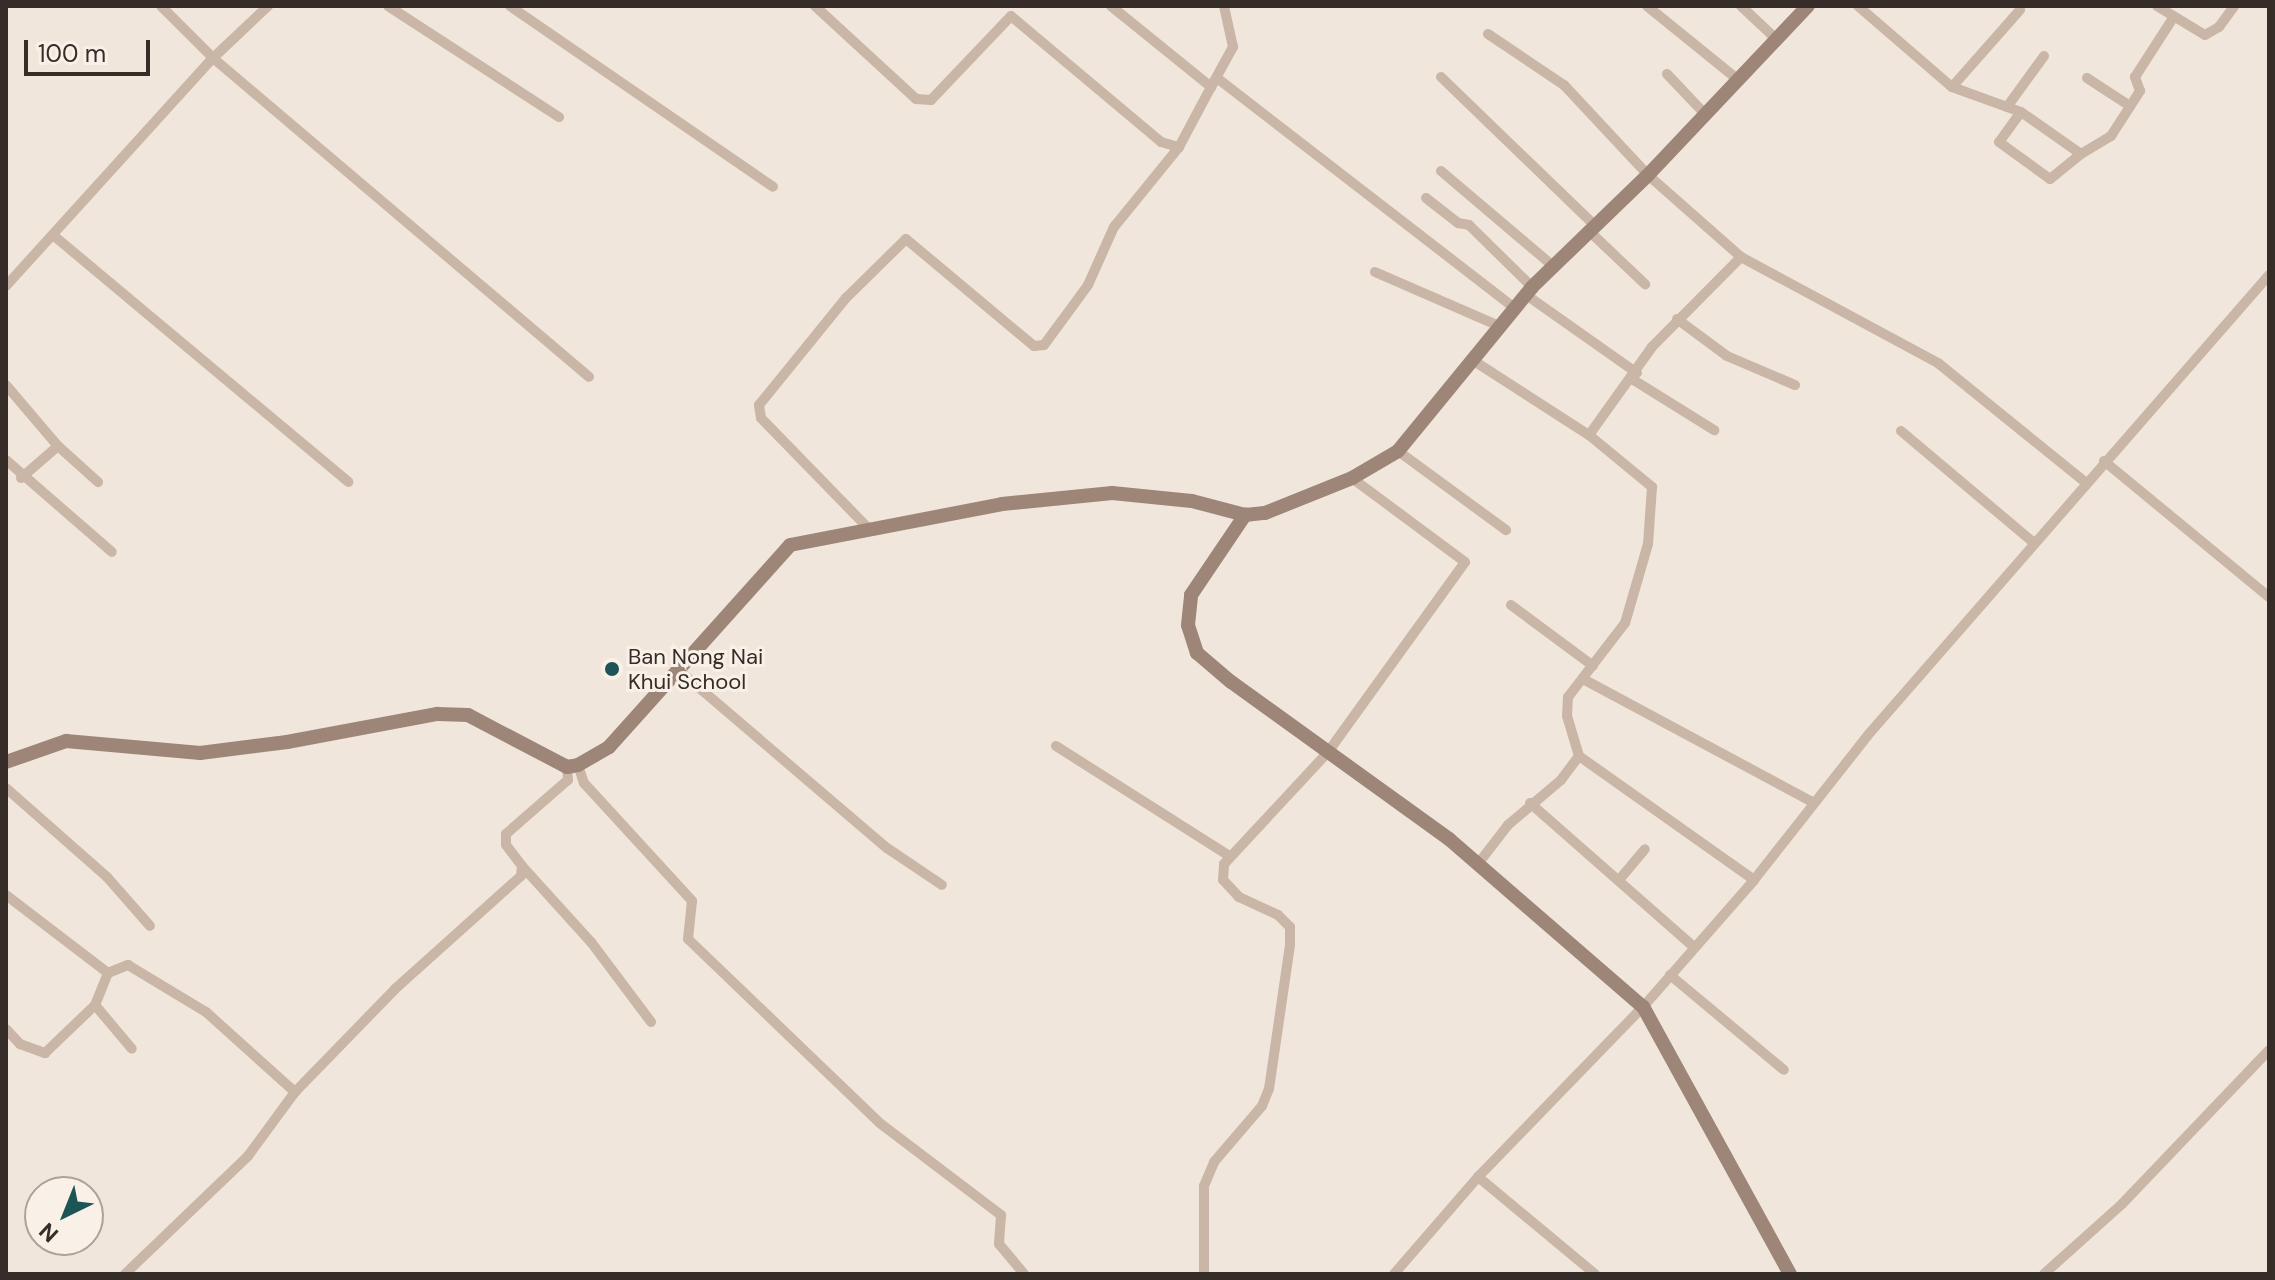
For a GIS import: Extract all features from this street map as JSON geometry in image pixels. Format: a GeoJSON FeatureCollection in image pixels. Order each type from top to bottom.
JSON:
{"type":"FeatureCollection","features":[{"type":"Feature","properties":{"kind":"street"},"geometry":{"type":"LineString","coordinates":[[161,6],[213,58],[589,377]]}},
{"type":"Feature","properties":{"kind":"street"},"geometry":{"type":"LineString","coordinates":[[6,286],[213,58],[268,6]]}},
{"type":"Feature","properties":{"kind":"street"},"geometry":{"type":"LineString","coordinates":[[388,6],[559,117]]}},
{"type":"Feature","properties":{"kind":"street"},"geometry":{"type":"LineString","coordinates":[[510,6],[773,187]]}},
{"type":"Feature","properties":{"kind":"street"},"geometry":{"type":"LineString","coordinates":[[815,6],[916,99],[931,100],[1011,16],[1161,142],[1179,147]]}},
{"type":"Feature","properties":{"kind":"street"},"geometry":{"type":"LineString","coordinates":[[1111,6],[1513,307]]}},
{"type":"Feature","properties":{"kind":"street"},"geometry":{"type":"LineString","coordinates":[[869,529],[761,418],[759,405],[846,298],[906,239],[1034,346],[1044,345],[1088,285],[1114,227],[1179,147],[1214,83],[1233,47],[1224,6]]}},
{"type":"Feature","properties":{"kind":"street"},"geometry":{"type":"LineString","coordinates":[[1647,6],[1737,79]]}},
{"type":"Feature","properties":{"kind":"street"},"geometry":{"type":"LineString","coordinates":[[1741,6],[1775,38]]}},
{"type":"Feature","properties":{"kind":"street"},"geometry":{"type":"LineString","coordinates":[[1858,6],[1952,87],[2021,112],[2081,154]]}},
{"type":"Feature","properties":{"kind":"street"},"geometry":{"type":"LineString","coordinates":[[2157,6],[2205,35],[2219,27],[2234,6]]}},
{"type":"Feature","properties":{"kind":"street"},"geometry":{"type":"LineString","coordinates":[[651,1022],[591,942],[522,866],[506,845],[506,834],[568,780],[573,766],[609,747],[676,668],[790,545],[1002,504],[1112,493],[1192,501],[1245,515],[1265,513],[1352,478],[1398,451],[1474,361],[1513,307],[1552,265],[1648,175],[1802,8]]}},
{"type":"Feature","properties":{"kind":"street"},"geometry":{"type":"LineString","coordinates":[[1952,87],[2020,10]]}},
{"type":"Feature","properties":{"kind":"street"},"geometry":{"type":"LineString","coordinates":[[2021,112],[1999,142],[2050,179],[2081,154],[2111,136],[2140,91],[2135,77],[2173,18]]}},
{"type":"Feature","properties":{"kind":"street"},"geometry":{"type":"LineString","coordinates":[[1488,34],[1564,85],[1648,175],[1741,257],[1938,363],[2085,482]]}},
{"type":"Feature","properties":{"kind":"street"},"geometry":{"type":"LineString","coordinates":[[2007,107],[2044,56]]}},
{"type":"Feature","properties":{"kind":"street"},"geometry":{"type":"LineString","coordinates":[[1667,74],[1705,114]]}},
{"type":"Feature","properties":{"kind":"street"},"geometry":{"type":"LineString","coordinates":[[1441,77],[1645,284]]}},
{"type":"Feature","properties":{"kind":"street"},"geometry":{"type":"LineString","coordinates":[[2087,78],[2130,106]]}},
{"type":"Feature","properties":{"kind":"street"},"geometry":{"type":"LineString","coordinates":[[1441,171],[1552,265]]}},
{"type":"Feature","properties":{"kind":"street"},"geometry":{"type":"LineString","coordinates":[[1426,198],[1458,223],[1469,225],[1529,290],[1634,376],[1714,430]]}},
{"type":"Feature","properties":{"kind":"street"},"geometry":{"type":"LineString","coordinates":[[53,235],[348,482]]}},
{"type":"Feature","properties":{"kind":"street"},"geometry":{"type":"LineString","coordinates":[[1589,435],[1677,319],[1741,257]]}},
{"type":"Feature","properties":{"kind":"street"},"geometry":{"type":"LineString","coordinates":[[1375,272],[1499,326]]}},
{"type":"Feature","properties":{"kind":"street"},"geometry":{"type":"LineString","coordinates":[[1394,1274],[1478,1177],[1643,1007],[1754,880],[1812,802],[2033,542],[2269,275]]}},
{"type":"Feature","properties":{"kind":"street"},"geometry":{"type":"LineString","coordinates":[[1677,319],[1727,356],[1795,385]]}},
{"type":"Feature","properties":{"kind":"street"},"geometry":{"type":"LineString","coordinates":[[1474,361],[1589,435],[1652,487],[1639,580],[1625,623],[1568,697],[1567,706],[1579,756],[1754,880]]}},
{"type":"Feature","properties":{"kind":"street"},"geometry":{"type":"LineString","coordinates":[[6,385],[58,446],[98,482]]}},
{"type":"Feature","properties":{"kind":"street"},"geometry":{"type":"LineString","coordinates":[[1901,431],[2033,542]]}},
{"type":"Feature","properties":{"kind":"street"},"geometry":{"type":"LineString","coordinates":[[21,478],[58,446]]}},
{"type":"Feature","properties":{"kind":"street"},"geometry":{"type":"LineString","coordinates":[[1398,451],[1506,530]]}},
{"type":"Feature","properties":{"kind":"street"},"geometry":{"type":"LineString","coordinates":[[6,460],[21,478],[112,552]]}},
{"type":"Feature","properties":{"kind":"street"},"geometry":{"type":"LineString","coordinates":[[2104,461],[2269,597]]}},
{"type":"Feature","properties":{"kind":"street"},"geometry":{"type":"LineString","coordinates":[[1204,1274],[1204,1186],[1214,1162],[1262,1106],[1269,1089],[1290,945],[1290,927],[1278,915],[1239,897],[1223,880],[1228,855],[1328,752],[1465,562],[1352,478]]}},
{"type":"Feature","properties":{"kind":"street"},"geometry":{"type":"LineString","coordinates":[[1245,515],[1191,595],[1188,625],[1197,653],[1478,864],[1643,1007],[1790,1274]]}},
{"type":"Feature","properties":{"kind":"street"},"geometry":{"type":"LineString","coordinates":[[1511,605],[1593,666]]}},
{"type":"Feature","properties":{"kind":"street"},"geometry":{"type":"LineString","coordinates":[[676,668],[887,848],[942,885]]}},
{"type":"Feature","properties":{"kind":"street"},"geometry":{"type":"LineString","coordinates":[[1583,679],[1812,802]]}},
{"type":"Feature","properties":{"kind":"street"},"geometry":{"type":"LineString","coordinates":[[6,762],[66,741],[200,753],[287,742],[437,714],[468,715],[491,724],[573,766],[584,783],[692,901],[688,939],[881,1124],[1001,1215],[999,1244],[1024,1274]]}},
{"type":"Feature","properties":{"kind":"street"},"geometry":{"type":"LineString","coordinates":[[1056,746],[1228,855]]}},
{"type":"Feature","properties":{"kind":"street"},"geometry":{"type":"LineString","coordinates":[[1478,864],[1530,803],[1561,780],[1579,756]]}},
{"type":"Feature","properties":{"kind":"street"},"geometry":{"type":"LineString","coordinates":[[6,788],[107,877],[150,926]]}},
{"type":"Feature","properties":{"kind":"street"},"geometry":{"type":"LineString","coordinates":[[1530,803],[1694,947]]}},
{"type":"Feature","properties":{"kind":"street"},"geometry":{"type":"LineString","coordinates":[[1619,880],[1645,849]]}},
{"type":"Feature","properties":{"kind":"street"},"geometry":{"type":"LineString","coordinates":[[125,1274],[248,1156],[295,1092],[395,989],[521,876],[522,866]]}},
{"type":"Feature","properties":{"kind":"street"},"geometry":{"type":"LineString","coordinates":[[6,895],[108,973]]}},
{"type":"Feature","properties":{"kind":"street"},"geometry":{"type":"LineString","coordinates":[[6,1029],[20,1044],[45,1053],[95,1005],[108,973],[128,965],[206,1012],[295,1092]]}},
{"type":"Feature","properties":{"kind":"street"},"geometry":{"type":"LineString","coordinates":[[1670,975],[1784,1070]]}},
{"type":"Feature","properties":{"kind":"street"},"geometry":{"type":"LineString","coordinates":[[95,1005],[132,1049]]}},
{"type":"Feature","properties":{"kind":"street"},"geometry":{"type":"LineString","coordinates":[[2044,1274],[2122,1204],[2269,1050]]}},
{"type":"Feature","properties":{"kind":"street"},"geometry":{"type":"LineString","coordinates":[[1478,1177],[1595,1274]]}},
{"type":"Feature","properties":{"kind":"place","name":"Ban Nong Nai Khui School"},"geometry":{"type":"Point","coordinates":[612,669]}}]}
